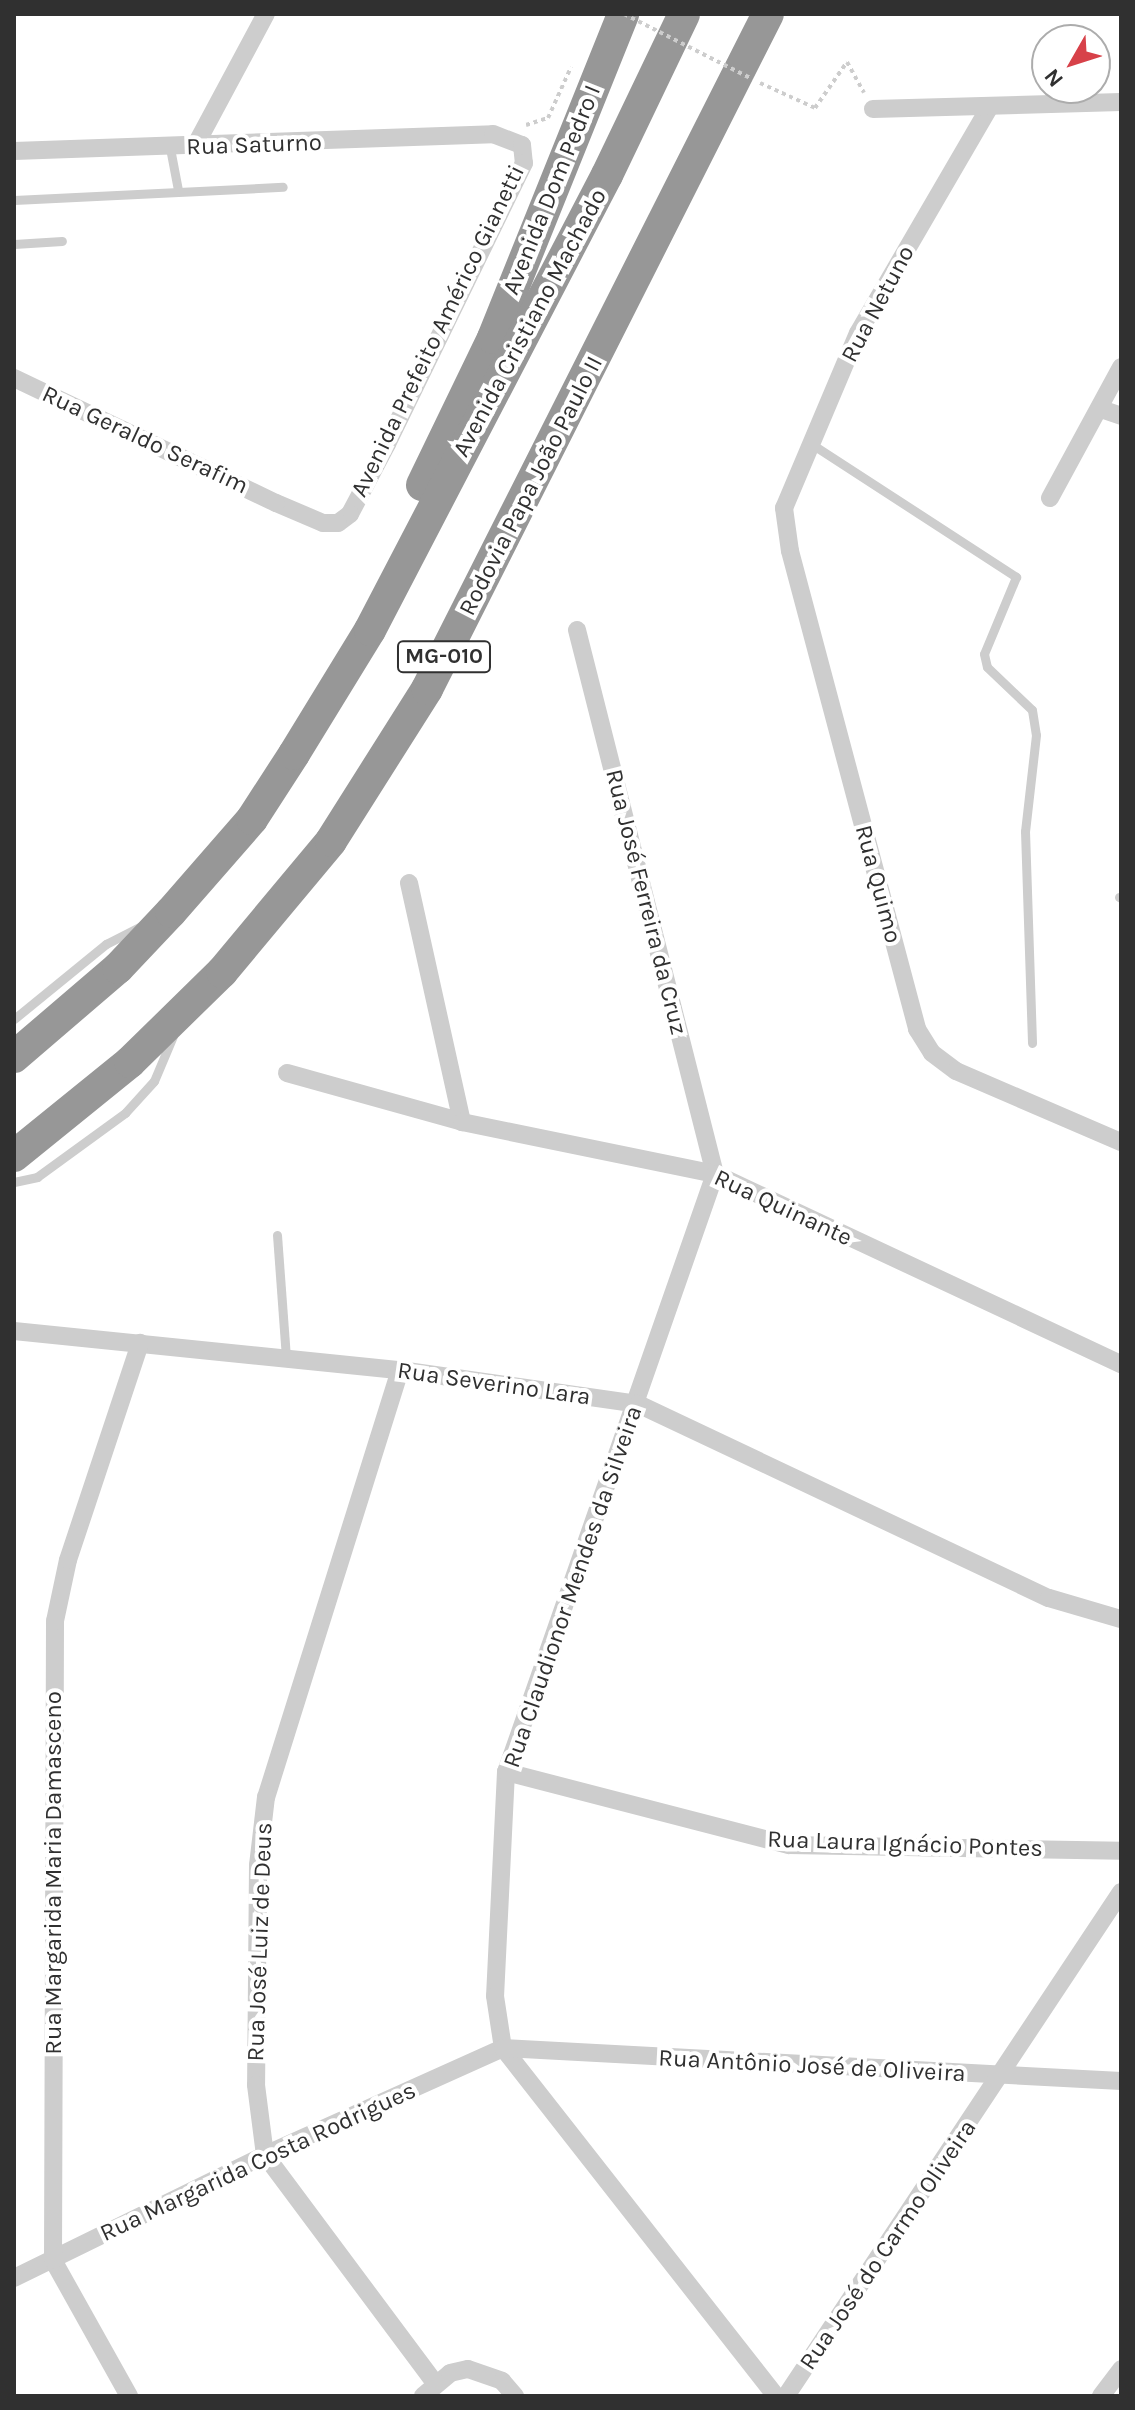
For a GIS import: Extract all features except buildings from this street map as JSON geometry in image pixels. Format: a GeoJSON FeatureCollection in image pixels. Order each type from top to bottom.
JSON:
{"type":"FeatureCollection","features":[{"type":"Feature","properties":{"kind":"highway","name":"Avenida Dom Pedro I"},"geometry":{"type":"LineString","coordinates":[[370,630],[384,562],[493,338],[624,14]]}},
{"type":"Feature","properties":{"kind":"highway","name":"Avenida Cristiano Machado"},"geometry":{"type":"LineString","coordinates":[[370,630],[607,175],[684,14]]}},
{"type":"Feature","properties":{"kind":"highway"},"geometry":{"type":"LineString","coordinates":[[753,76],[768,14]]}},
{"type":"Feature","properties":{"kind":"highway","name":"MG-010"},"geometry":{"type":"LineString","coordinates":[[753,76],[778,14]]}},
{"type":"Feature","properties":{"kind":"highway","name":"Rodovia Papa João Paulo II"},"geometry":{"type":"LineString","coordinates":[[14,1156],[130,1062],[222,972],[331,841],[427,689],[753,76]]}},
{"type":"Feature","properties":{"kind":"highway","name":"MG-010"},"geometry":{"type":"LineString","coordinates":[[14,1057],[118,968],[252,819],[370,630]]}},
{"type":"Feature","properties":{"kind":"street"},"geometry":{"type":"LineString","coordinates":[[194,148],[266,14]]}},
{"type":"Feature","properties":{"kind":"street"},"geometry":{"type":"LineString","coordinates":[[873,109],[1121,102]]}},
{"type":"Feature","properties":{"kind":"street","name":"Rua Netuno"},"geometry":{"type":"LineString","coordinates":[[784,508],[858,333],[989,108]]}},
{"type":"Feature","properties":{"kind":"street","name":"Rua Saturno"},"geometry":{"type":"LineString","coordinates":[[14,151],[194,148],[493,134]]}},
{"type":"Feature","properties":{"kind":"street","name":"Avenida Prefeito Américo Gianetti"},"geometry":{"type":"LineString","coordinates":[[276,503],[323,523],[338,523],[350,514],[524,163],[522,145],[493,134]]}},
{"type":"Feature","properties":{"kind":"street"},"geometry":{"type":"LineString","coordinates":[[1050,498],[1101,409],[1121,367]]}},
{"type":"Feature","properties":{"kind":"street","name":"Rua Geraldo Serafim"},"geometry":{"type":"LineString","coordinates":[[14,378],[276,503]]}},
{"type":"Feature","properties":{"kind":"street"},"geometry":{"type":"LineString","coordinates":[[1101,409],[1121,416]]}},
{"type":"Feature","properties":{"kind":"street","name":"Rua Quimo"},"geometry":{"type":"LineString","coordinates":[[784,508],[790,551],[917,1029],[932,1053],[956,1071],[1121,1142]]}},
{"type":"Feature","properties":{"kind":"street","name":"Rua José Ferreira da Cruz"},"geometry":{"type":"LineString","coordinates":[[577,630],[715,1174]]}},
{"type":"Feature","properties":{"kind":"street"},"geometry":{"type":"LineString","coordinates":[[409,883],[462,1122]]}},
{"type":"Feature","properties":{"kind":"street","name":"Rua Quinante"},"geometry":{"type":"LineString","coordinates":[[287,1073],[462,1122],[715,1174],[1121,1364]]}},
{"type":"Feature","properties":{"kind":"street","name":"Rua Claudionor Mendes da Silveira"},"geometry":{"type":"LineString","coordinates":[[715,1174],[638,1404],[506,1772],[495,1996],[503,2048],[776,2396]]}},
{"type":"Feature","properties":{"kind":"street","name":"Rua Severino Lara"},"geometry":{"type":"LineString","coordinates":[[14,1331],[400,1370],[638,1404],[1049,1598],[1121,1619]]}},
{"type":"Feature","properties":{"kind":"street","name":"Rua Margarida Maria Damasceno"},"geometry":{"type":"LineString","coordinates":[[129,2396],[53,2260],[55,1621],[68,1560],[140,1343]]}},
{"type":"Feature","properties":{"kind":"street","name":"Rua José Luiz de Deus"},"geometry":{"type":"LineString","coordinates":[[400,1370],[266,1797],[258,1865],[256,2085],[265,2155],[429,2389]]}},
{"type":"Feature","properties":{"kind":"street","name":"Rua Laura Ignácio Pontes"},"geometry":{"type":"LineString","coordinates":[[506,1772],[789,1845],[1121,1851]]}},
{"type":"Feature","properties":{"kind":"street","name":"Rua José do Carmo Oliveira"},"geometry":{"type":"LineString","coordinates":[[786,2396],[1003,2077],[1121,1892]]}},
{"type":"Feature","properties":{"kind":"street","name":"Rua Margarida Costa Rodrigues"},"geometry":{"type":"LineString","coordinates":[[14,2278],[265,2155],[503,2048]]}},
{"type":"Feature","properties":{"kind":"street","name":"Rua Antônio José de Oliveira"},"geometry":{"type":"LineString","coordinates":[[503,2048],[1121,2081]]}},
{"type":"Feature","properties":{"kind":"street"},"geometry":{"type":"LineString","coordinates":[[429,2389],[468,2369],[502,2381],[515,2396]]}},
{"type":"Feature","properties":{"kind":"street"},"geometry":{"type":"LineString","coordinates":[[1101,2396],[1121,2369]]}},
{"type":"Feature","properties":{"kind":"lane"},"geometry":{"type":"LineString","coordinates":[[170,148],[178,190]]}},
{"type":"Feature","properties":{"kind":"lane"},"geometry":{"type":"LineString","coordinates":[[14,200],[283,187]]}},
{"type":"Feature","properties":{"kind":"lane"},"geometry":{"type":"LineString","coordinates":[[14,244],[62,241]]}},
{"type":"Feature","properties":{"kind":"lane"},"geometry":{"type":"LineString","coordinates":[[810,443],[1016,577],[984,654],[987,667],[1032,710],[1036,735],[1025,831],[1032,1043]]}},
{"type":"Feature","properties":{"kind":"lane","name":"MG-010"},"geometry":{"type":"LineString","coordinates":[[14,1019],[106,944],[171,912]]}},
{"type":"Feature","properties":{"kind":"lane"},"geometry":{"type":"LineString","coordinates":[[14,1182],[37,1177],[125,1113],[154,1081],[186,1007]]}},
{"type":"Feature","properties":{"kind":"lane"},"geometry":{"type":"LineString","coordinates":[[277,1235],[286,1359]]}},
{"type":"Feature","properties":{"kind":"path"},"geometry":{"type":"LineString","coordinates":[[624,14],[815,108],[847,62],[873,109]]}}]}
